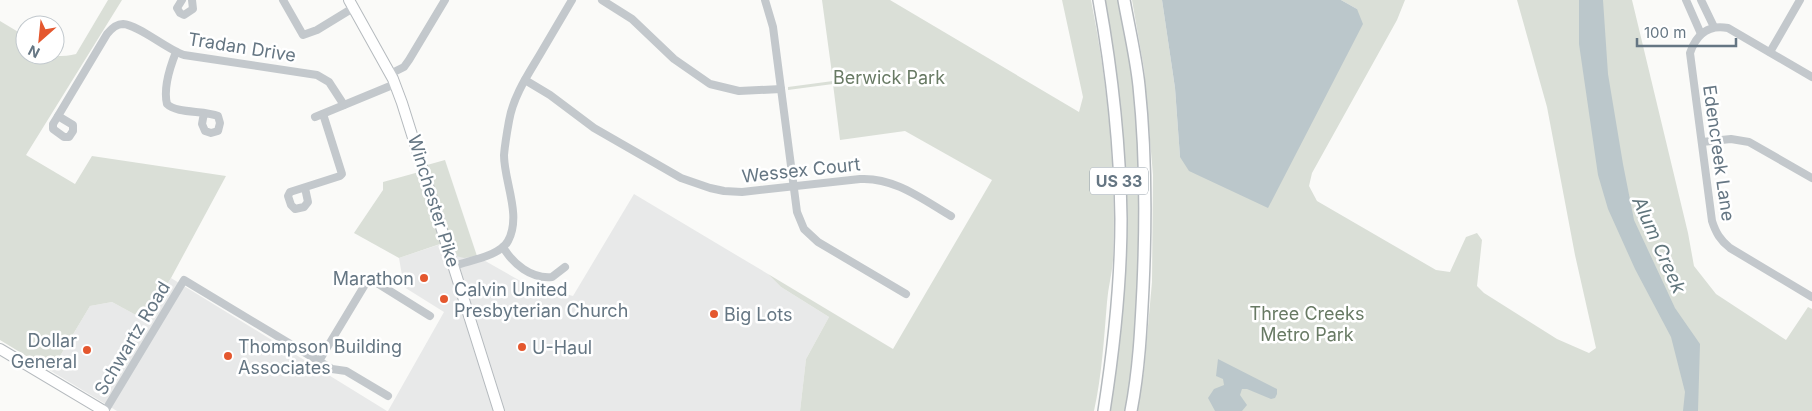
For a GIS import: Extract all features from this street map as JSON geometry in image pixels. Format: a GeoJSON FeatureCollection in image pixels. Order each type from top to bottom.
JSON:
{"type":"FeatureCollection","features":[{"type":"Feature","properties":{"kind":"highway","name":"US 33"},"geometry":{"type":"LineString","coordinates":[[1099,0],[1107,45],[1117,131],[1121,220],[1114,332],[1104,411]]}},
{"type":"Feature","properties":{"kind":"highway","name":"US 33"},"geometry":{"type":"LineString","coordinates":[[1124,0],[1139,86],[1144,173],[1145,247],[1142,312],[1138,366],[1131,411]]}},
{"type":"Feature","properties":{"kind":"main road","name":"Winchester Pike"},"geometry":{"type":"LineString","coordinates":[[351,4],[395,84],[499,411]]}},
{"type":"Feature","properties":{"kind":"main road"},"geometry":{"type":"LineString","coordinates":[[0,349],[104,411]]}},
{"type":"Feature","properties":{"kind":"street"},"geometry":{"type":"LineString","coordinates":[[182,0],[177,8],[184,16],[193,9],[192,0]]}},
{"type":"Feature","properties":{"kind":"street"},"geometry":{"type":"LineString","coordinates":[[282,0],[303,35],[317,30],[351,4]]}},
{"type":"Feature","properties":{"kind":"street"},"geometry":{"type":"LineString","coordinates":[[390,74],[404,67],[445,0]]}},
{"type":"Feature","properties":{"kind":"street"},"geometry":{"type":"LineString","coordinates":[[454,266],[492,254],[504,247],[510,237],[513,223],[504,155],[510,119],[516,99],[525,80],[572,0]]}},
{"type":"Feature","properties":{"kind":"street"},"geometry":{"type":"LineString","coordinates":[[602,0],[632,19],[674,58],[710,84],[739,91],[781,89]]}},
{"type":"Feature","properties":{"kind":"street"},"geometry":{"type":"LineString","coordinates":[[765,0],[773,27],[797,212],[804,229],[818,242],[906,294]]}},
{"type":"Feature","properties":{"kind":"street"},"geometry":{"type":"LineString","coordinates":[[1686,0],[1708,30]]}},
{"type":"Feature","properties":{"kind":"street"},"geometry":{"type":"LineString","coordinates":[[1701,0],[1708,30]]}},
{"type":"Feature","properties":{"kind":"street"},"geometry":{"type":"LineString","coordinates":[[1770,52],[1800,0]]}},
{"type":"Feature","properties":{"kind":"street","name":"Tradan Drive"},"geometry":{"type":"LineString","coordinates":[[58,116],[107,34],[113,27],[124,24],[134,27],[176,52],[317,75],[329,82],[344,105]]}},
{"type":"Feature","properties":{"kind":"street"},"geometry":{"type":"LineString","coordinates":[[1708,30],[1721,27],[1736,31],[1812,77]]}},
{"type":"Feature","properties":{"kind":"street","name":"Edencreek Lane"},"geometry":{"type":"LineString","coordinates":[[1708,30],[1693,45],[1690,53],[1712,221],[1715,231],[1720,240],[1730,248],[1812,297]]}},
{"type":"Feature","properties":{"kind":"street"},"geometry":{"type":"LineString","coordinates":[[176,52],[170,66],[166,95],[167,104],[173,108],[204,113]]}},
{"type":"Feature","properties":{"kind":"street","name":"Wessex Court"},"geometry":{"type":"LineString","coordinates":[[525,80],[550,95],[594,128],[695,184],[724,191],[742,192],[860,179],[880,179],[898,185],[951,216]]}},
{"type":"Feature","properties":{"kind":"street"},"geometry":{"type":"LineString","coordinates":[[315,117],[395,84]]}},
{"type":"Feature","properties":{"kind":"street"},"geometry":{"type":"LineString","coordinates":[[305,188],[342,174],[324,114]]}},
{"type":"Feature","properties":{"kind":"street"},"geometry":{"type":"LineString","coordinates":[[1702,142],[1731,139],[1749,142],[1812,178]]}},
{"type":"Feature","properties":{"kind":"street"},"geometry":{"type":"LineString","coordinates":[[504,247],[513,261],[532,274],[552,277],[565,267]]}},
{"type":"Feature","properties":{"kind":"street"},"geometry":{"type":"LineString","coordinates":[[388,396],[346,371],[332,369],[319,361],[369,278],[430,316]]}},
{"type":"Feature","properties":{"kind":"street","name":"Schwartz Road"},"geometry":{"type":"LineString","coordinates":[[104,411],[184,280],[319,361]]}},
{"type":"Feature","properties":{"kind":"shaded area"},"geometry":{"type":"Polygon","coordinates":[[[1162,0],[1341,0],[1357,9],[1363,24],[1268,208],[1189,171],[1180,157],[1175,88],[1162,0]]]}},
{"type":"Feature","properties":{"kind":"shaded area"},"geometry":{"type":"Polygon","coordinates":[[[1579,0],[1603,0],[1608,74],[1634,220],[1675,308],[1700,344],[1698,411],[1683,411],[1685,392],[1671,337],[1635,269],[1608,209],[1598,175],[1579,44],[1579,0]]]}},
{"type":"Feature","properties":{"kind":"shaded area"},"geometry":{"type":"Polygon","coordinates":[[[634,194],[768,274],[781,287],[829,317],[806,359],[800,411],[388,411],[444,312],[404,287],[399,258],[450,241],[524,283],[573,296],[634,194]]]}},
{"type":"Feature","properties":{"kind":"shaded area"},"geometry":{"type":"Polygon","coordinates":[[[171,278],[387,411],[117,411],[51,371],[90,306],[112,302],[145,320],[171,278]]]}},
{"type":"Feature","properties":{"kind":"shaded area"},"geometry":{"type":"Polygon","coordinates":[[[1218,359],[1277,389],[1275,398],[1271,399],[1247,389],[1242,389],[1240,395],[1247,405],[1242,411],[1215,411],[1208,398],[1214,389],[1224,385],[1223,379],[1216,376],[1218,359]]]}},
{"type":"Feature","properties":{"kind":"green space"},"geometry":{"type":"Polygon","coordinates":[[[108,0],[122,0],[26,155],[75,184],[92,156],[226,176],[171,278],[145,320],[112,302],[90,306],[51,371],[0,340],[0,21],[15,30],[15,65],[65,65],[65,55],[76,54],[108,0]]]}},
{"type":"Feature","properties":{"kind":"green space","name":"Berwick Park"},"geometry":{"type":"Polygon","coordinates":[[[822,0],[890,0],[1079,112],[1083,97],[1062,0],[1091,0],[1102,64],[1110,130],[1114,195],[1112,265],[1101,370],[1094,411],[800,411],[806,359],[829,317],[781,287],[768,274],[893,349],[992,180],[905,131],[840,140],[833,84],[788,90],[788,87],[833,81],[822,0]]]}},
{"type":"Feature","properties":{"kind":"green space"},"geometry":{"type":"Polygon","coordinates":[[[1104,0],[1118,0],[1132,77],[1139,156],[1139,274],[1132,362],[1125,411],[1109,411],[1121,126],[1113,49],[1104,0]]]}},
{"type":"Feature","properties":{"kind":"green space","name":"Three Creeks Metro Park"},"geometry":{"type":"Polygon","coordinates":[[[1132,0],[1162,0],[1175,88],[1180,157],[1357,9],[1341,0],[1405,0],[1397,20],[1312,173],[1309,186],[1317,201],[1436,270],[1450,272],[1466,237],[1477,233],[1482,240],[1477,286],[1484,293],[1557,339],[1589,353],[1596,348],[1575,255],[1547,107],[1517,0],[1632,0],[1688,233],[1694,266],[1716,294],[1786,340],[1808,307],[1812,309],[1812,411],[1137,411],[1144,370],[1152,282],[1153,175],[1144,69],[1132,0]]]}},
{"type":"Feature","properties":{"kind":"green space"},"geometry":{"type":"Polygon","coordinates":[[[445,160],[477,256],[464,258],[456,256],[427,165],[445,160]]]}},
{"type":"Feature","properties":{"kind":"green space"},"geometry":{"type":"Polygon","coordinates":[[[419,172],[443,243],[399,258],[354,233],[383,190],[383,182],[419,172]]]}},
{"type":"Feature","properties":{"kind":"place","name":"Marathon"},"geometry":{"type":"Point","coordinates":[424,278]}},
{"type":"Feature","properties":{"kind":"place","name":"Calvin United Presbyterian Church"},"geometry":{"type":"Point","coordinates":[444,299]}},
{"type":"Feature","properties":{"kind":"place","name":"Big Lots"},"geometry":{"type":"Point","coordinates":[714,314]}},
{"type":"Feature","properties":{"kind":"place","name":"U-Haul"},"geometry":{"type":"Point","coordinates":[522,347]}},
{"type":"Feature","properties":{"kind":"place","name":"Dollar General"},"geometry":{"type":"Point","coordinates":[87,350]}},
{"type":"Feature","properties":{"kind":"place","name":"Thompson Building Associates"},"geometry":{"type":"Point","coordinates":[228,356]}},
{"type":"Feature","properties":{"kind":"water label","name":"Alum Creek"},"geometry":{"type":"Point","coordinates":[1659,245]}}]}
